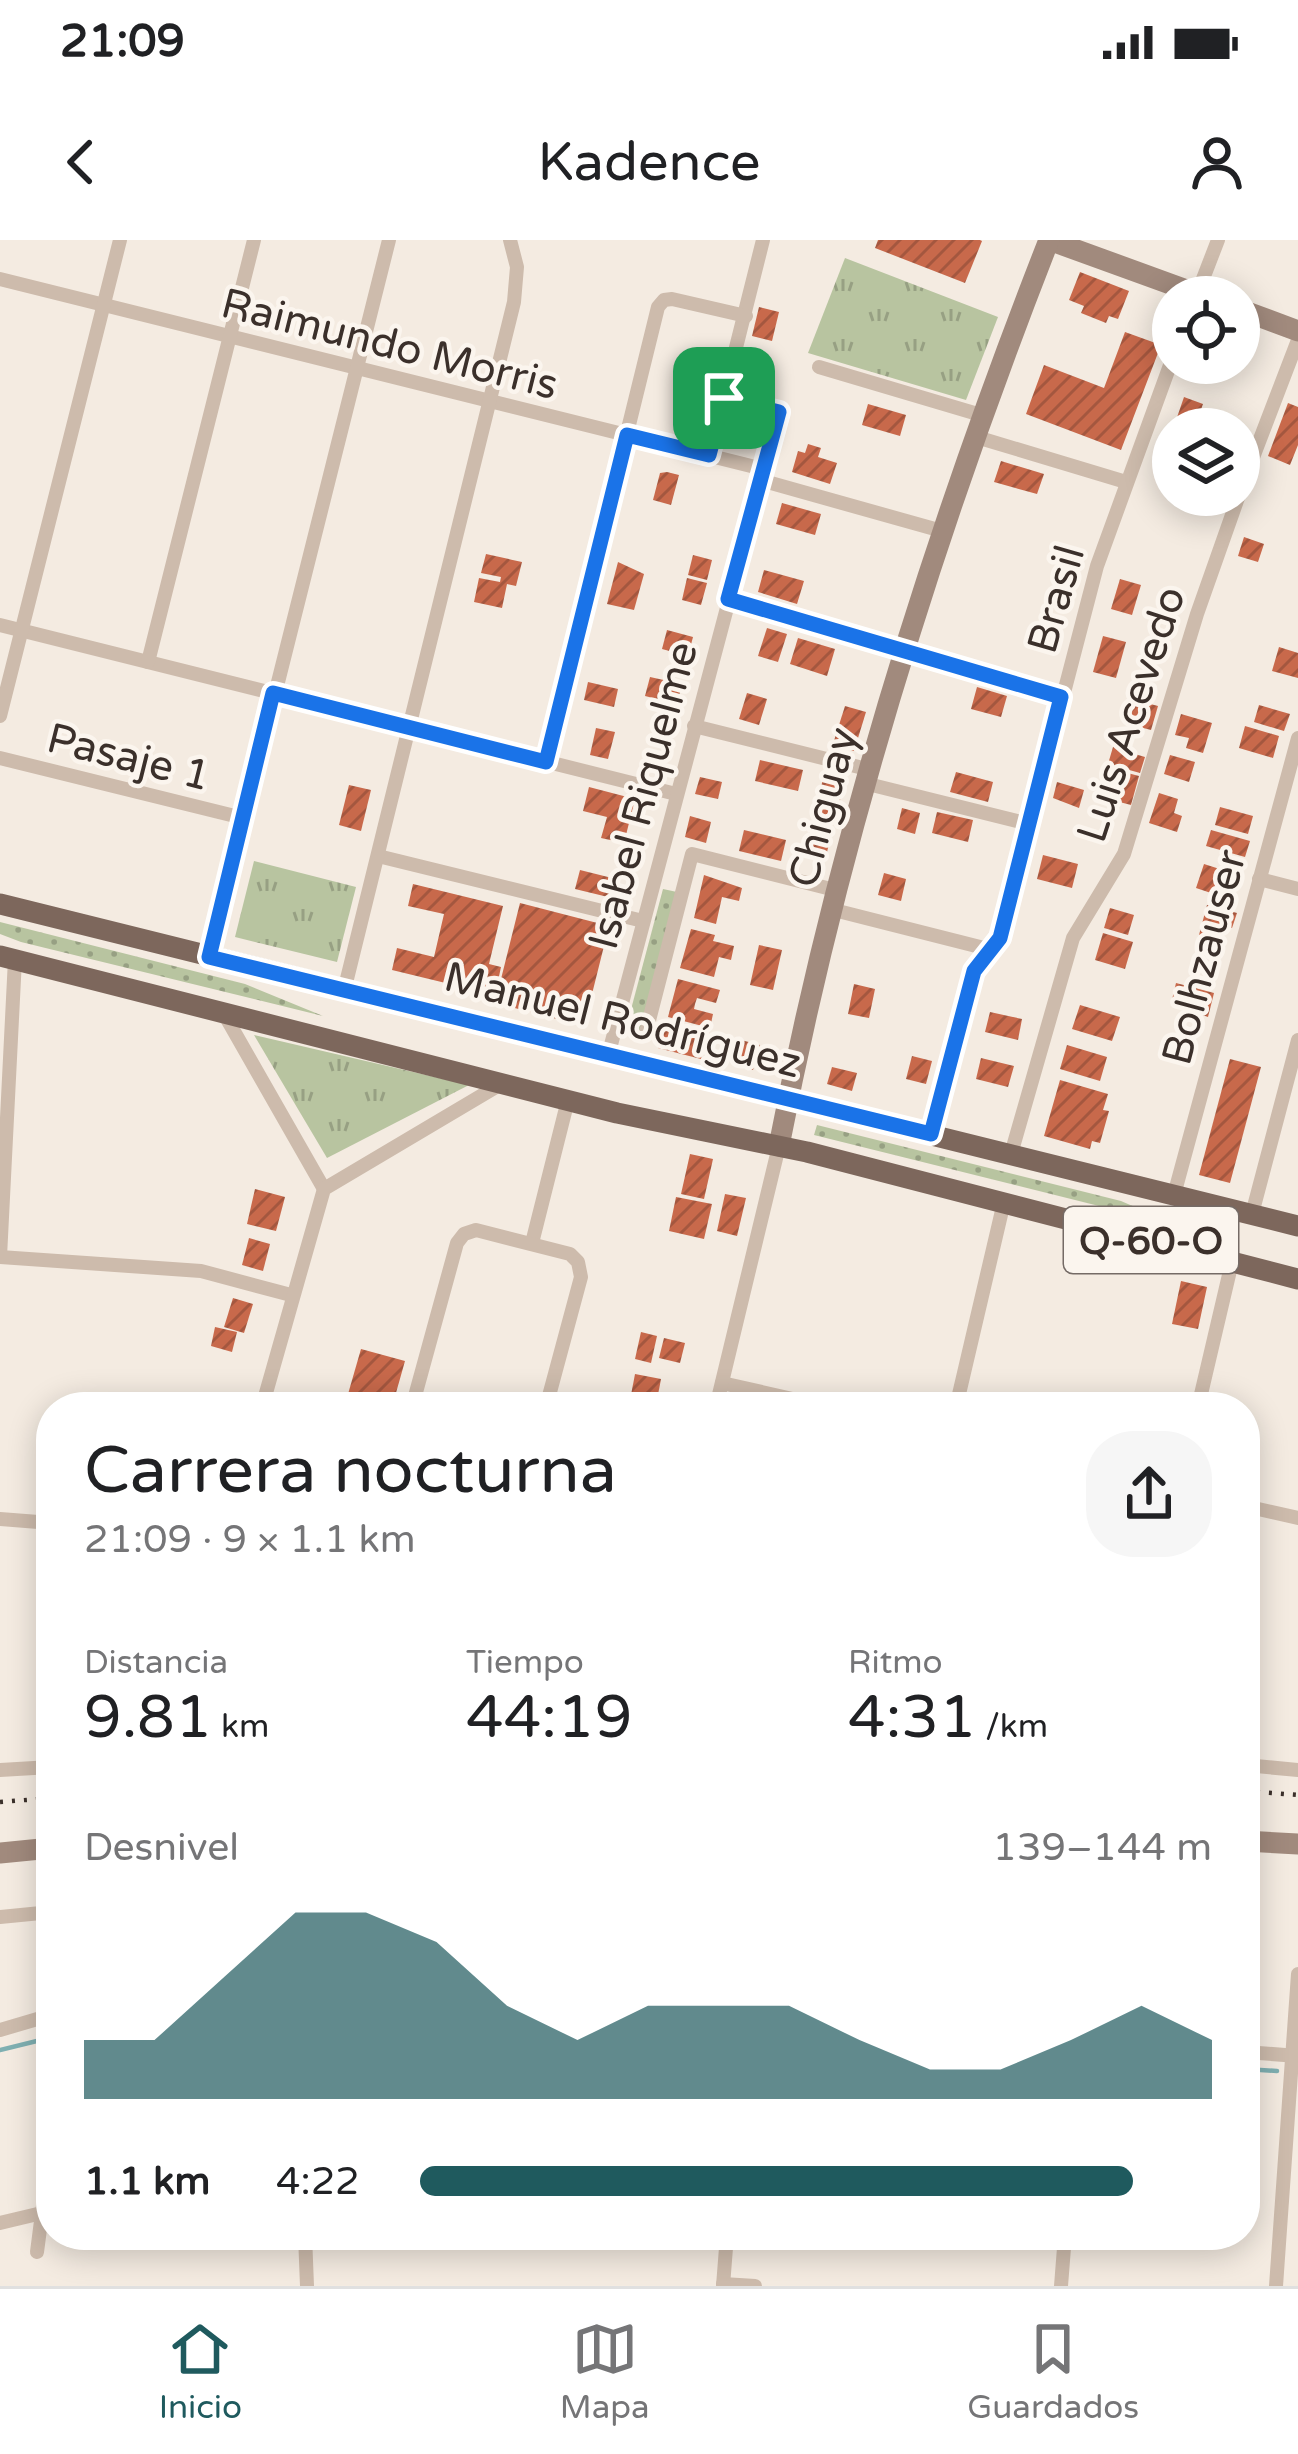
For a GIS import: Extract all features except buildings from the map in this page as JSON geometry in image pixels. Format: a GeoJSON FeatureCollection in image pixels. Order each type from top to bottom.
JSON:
{"type":"FeatureCollection","features":[{"type":"Feature","properties":{"kind":"main road","name":"Manuel Rodríguez"},"geometry":{"type":"LineString","coordinates":[[0,904],[1298,1226]]}},
{"type":"Feature","properties":{"kind":"main road","name":"Manuel Rodríguez"},"geometry":{"type":"LineString","coordinates":[[7,957],[1298,1279]]}},
{"type":"Feature","properties":{"kind":"street"},"geometry":{"type":"LineString","coordinates":[[0,716],[119,240]]}},
{"type":"Feature","properties":{"kind":"street"},"geometry":{"type":"LineString","coordinates":[[148,662],[254,240]]}},
{"type":"Feature","properties":{"kind":"street"},"geometry":{"type":"LineString","coordinates":[[209,957],[389,240]]}},
{"type":"Feature","properties":{"kind":"street"},"geometry":{"type":"LineString","coordinates":[[344,991],[516,289],[517,267],[510,240]]}},
{"type":"Feature","properties":{"kind":"street"},"geometry":{"type":"LineString","coordinates":[[709,455],[763,240]]}},
{"type":"Feature","properties":{"kind":"street"},"geometry":{"type":"LineString","coordinates":[[1049,240],[1152,278]]}},
{"type":"Feature","properties":{"kind":"street","name":"Chiguay"},"geometry":{"type":"LineString","coordinates":[[720,1392],[836,901],[905,649],[977,425],[1049,240]]}},
{"type":"Feature","properties":{"kind":"street"},"geometry":{"type":"LineString","coordinates":[[1206,276],[1219,240]]}},
{"type":"Feature","properties":{"kind":"street","name":"Raimundo Morris"},"geometry":{"type":"LineString","coordinates":[[0,279],[709,455],[941,531]]}},
{"type":"Feature","properties":{"kind":"street"},"geometry":{"type":"LineString","coordinates":[[546,762],[661,303],[672,299],[746,316]]}},
{"type":"Feature","properties":{"kind":"street"},"geometry":{"type":"LineString","coordinates":[[1260,319],[1298,336]]}},
{"type":"Feature","properties":{"kind":"street","name":"Luis Acevedo"},"geometry":{"type":"LineString","coordinates":[[1260,438],[1298,336]]}},
{"type":"Feature","properties":{"kind":"street"},"geometry":{"type":"LineString","coordinates":[[819,368],[1126,482]]}},
{"type":"Feature","properties":{"kind":"street","name":"Brasil"},"geometry":{"type":"LineString","coordinates":[[931,1134],[972,978],[1000,938],[1097,566],[1163,384]]}},
{"type":"Feature","properties":{"kind":"street","name":"Isabel Riquelme"},"geometry":{"type":"LineString","coordinates":[[608,1056],[779,412],[724,398]]}},
{"type":"Feature","properties":{"kind":"street","name":"Luis Acevedo"},"geometry":{"type":"LineString","coordinates":[[1011,1154],[1072,938],[1124,854],[1232,516]]}},
{"type":"Feature","properties":{"kind":"street"},"geometry":{"type":"LineString","coordinates":[[728,599],[1061,697]]}},
{"type":"Feature","properties":{"kind":"street"},"geometry":{"type":"LineString","coordinates":[[0,625],[676,794]]}},
{"type":"Feature","properties":{"kind":"street"},"geometry":{"type":"LineString","coordinates":[[694,726],[1029,824]]}},
{"type":"Feature","properties":{"kind":"street","name":"Bolhzauser"},"geometry":{"type":"LineString","coordinates":[[1174,1195],[1298,738]]}},
{"type":"Feature","properties":{"kind":"street","name":"Pasaje 1"},"geometry":{"type":"LineString","coordinates":[[0,758],[243,818]]}},
{"type":"Feature","properties":{"kind":"street"},"geometry":{"type":"LineString","coordinates":[[646,1032],[692,854],[992,950]]}},
{"type":"Feature","properties":{"kind":"street"},"geometry":{"type":"LineString","coordinates":[[378,856],[643,921]]}},
{"type":"Feature","properties":{"kind":"street"},"geometry":{"type":"LineString","coordinates":[[1259,879],[1298,889]]}},
{"type":"Feature","properties":{"kind":"street"},"geometry":{"type":"LineString","coordinates":[[7,957],[0,1257],[201,1271],[291,1295]]}},
{"type":"Feature","properties":{"kind":"street"},"geometry":{"type":"LineString","coordinates":[[223,1012],[324,1189]]}},
{"type":"Feature","properties":{"kind":"street"},"geometry":{"type":"LineString","coordinates":[[1252,1214],[1298,1040]]}},
{"type":"Feature","properties":{"kind":"street"},"geometry":{"type":"LineString","coordinates":[[266,1392],[324,1189],[502,1083]]}},
{"type":"Feature","properties":{"kind":"street"},"geometry":{"type":"LineString","coordinates":[[532,1243],[568,1100]]}},
{"type":"Feature","properties":{"kind":"street"},"geometry":{"type":"LineString","coordinates":[[960,1392],[1004,1202]]}},
{"type":"Feature","properties":{"kind":"street"},"geometry":{"type":"LineString","coordinates":[[416,1392],[460,1238],[476,1230],[570,1254],[582,1272],[550,1392]]}},
{"type":"Feature","properties":{"kind":"street"},"geometry":{"type":"LineString","coordinates":[[1202,1392],[1232,1262]]}},
{"type":"Feature","properties":{"kind":"street"},"geometry":{"type":"LineString","coordinates":[[722,1383],[762,1392]]}},
{"type":"Feature","properties":{"kind":"street"},"geometry":{"type":"LineString","coordinates":[[1260,1509],[1298,1518]]}},
{"type":"Feature","properties":{"kind":"street"},"geometry":{"type":"LineString","coordinates":[[0,1519],[36,1522]]}},
{"type":"Feature","properties":{"kind":"street"},"geometry":{"type":"LineString","coordinates":[[1260,1766],[1298,1770]]}},
{"type":"Feature","properties":{"kind":"street"},"geometry":{"type":"LineString","coordinates":[[0,1770],[36,1768]]}},
{"type":"Feature","properties":{"kind":"street"},"geometry":{"type":"LineString","coordinates":[[1260,1841],[1298,1844]]}},
{"type":"Feature","properties":{"kind":"street"},"geometry":{"type":"LineString","coordinates":[[0,1853],[36,1849]]}},
{"type":"Feature","properties":{"kind":"street"},"geometry":{"type":"LineString","coordinates":[[0,1918],[36,1914]]}},
{"type":"Feature","properties":{"kind":"street"},"geometry":{"type":"LineString","coordinates":[[1276,2286],[1298,1974]]}},
{"type":"Feature","properties":{"kind":"street"},"geometry":{"type":"LineString","coordinates":[[0,2030],[36,2019]]}},
{"type":"Feature","properties":{"kind":"street"},"geometry":{"type":"LineString","coordinates":[[1260,2053],[1295,2056]]}},
{"type":"Feature","properties":{"kind":"street"},"geometry":{"type":"LineString","coordinates":[[0,2223],[36,2214]]}},
{"type":"Feature","properties":{"kind":"street"},"geometry":{"type":"LineString","coordinates":[[306,2250],[307,2286]]}},
{"type":"Feature","properties":{"kind":"street"},"geometry":{"type":"LineString","coordinates":[[726,2250],[723,2285],[755,2286]]}},
{"type":"Feature","properties":{"kind":"street"},"geometry":{"type":"LineString","coordinates":[[1061,2286],[1064,2250]]}},
{"type":"Feature","properties":{"kind":"green space"},"geometry":{"type":"Polygon","coordinates":[[[845,258],[998,317],[966,400],[808,353],[845,258]]]}},
{"type":"Feature","properties":{"kind":"green space"},"geometry":{"type":"Polygon","coordinates":[[[254,861],[356,887],[337,962],[235,937],[254,861]]]}},
{"type":"Feature","properties":{"kind":"green space"},"geometry":{"type":"Polygon","coordinates":[[[663,889],[677,892],[640,1035],[625,1032],[663,889]]]}},
{"type":"Feature","properties":{"kind":"green space"},"geometry":{"type":"Polygon","coordinates":[[[0,922],[245,984],[323,1016],[21,942],[0,934],[0,922]]]}},
{"type":"Feature","properties":{"kind":"green space"},"geometry":{"type":"Polygon","coordinates":[[[254,1035],[469,1085],[327,1158],[254,1035]]]}},
{"type":"Feature","properties":{"kind":"green space"},"geometry":{"type":"Polygon","coordinates":[[[817,1125],[1121,1201],[1179,1226],[814,1135],[817,1125]]]}},
{"type":"Feature","properties":{"kind":"waterway"},"geometry":{"type":"LineString","coordinates":[[0,2050],[36,2041]]}},
{"type":"Feature","properties":{"kind":"waterway"},"geometry":{"type":"LineString","coordinates":[[1260,2070],[1277,2071]]}},
{"type":"Feature","properties":{"kind":"railway"},"geometry":{"type":"LineString","coordinates":[[1260,1792],[1298,1795]]}},
{"type":"Feature","properties":{"kind":"railway"},"geometry":{"type":"LineString","coordinates":[[0,1802],[36,1799]]}},
{"type":"Feature","properties":{"kind":"route"},"geometry":{"type":"LineString","coordinates":[[724,398],[779,412],[728,599],[1061,697],[1000,938],[974,971],[931,1134],[209,957],[273,693],[546,762],[627,435],[709,455],[724,398]]}}]}
